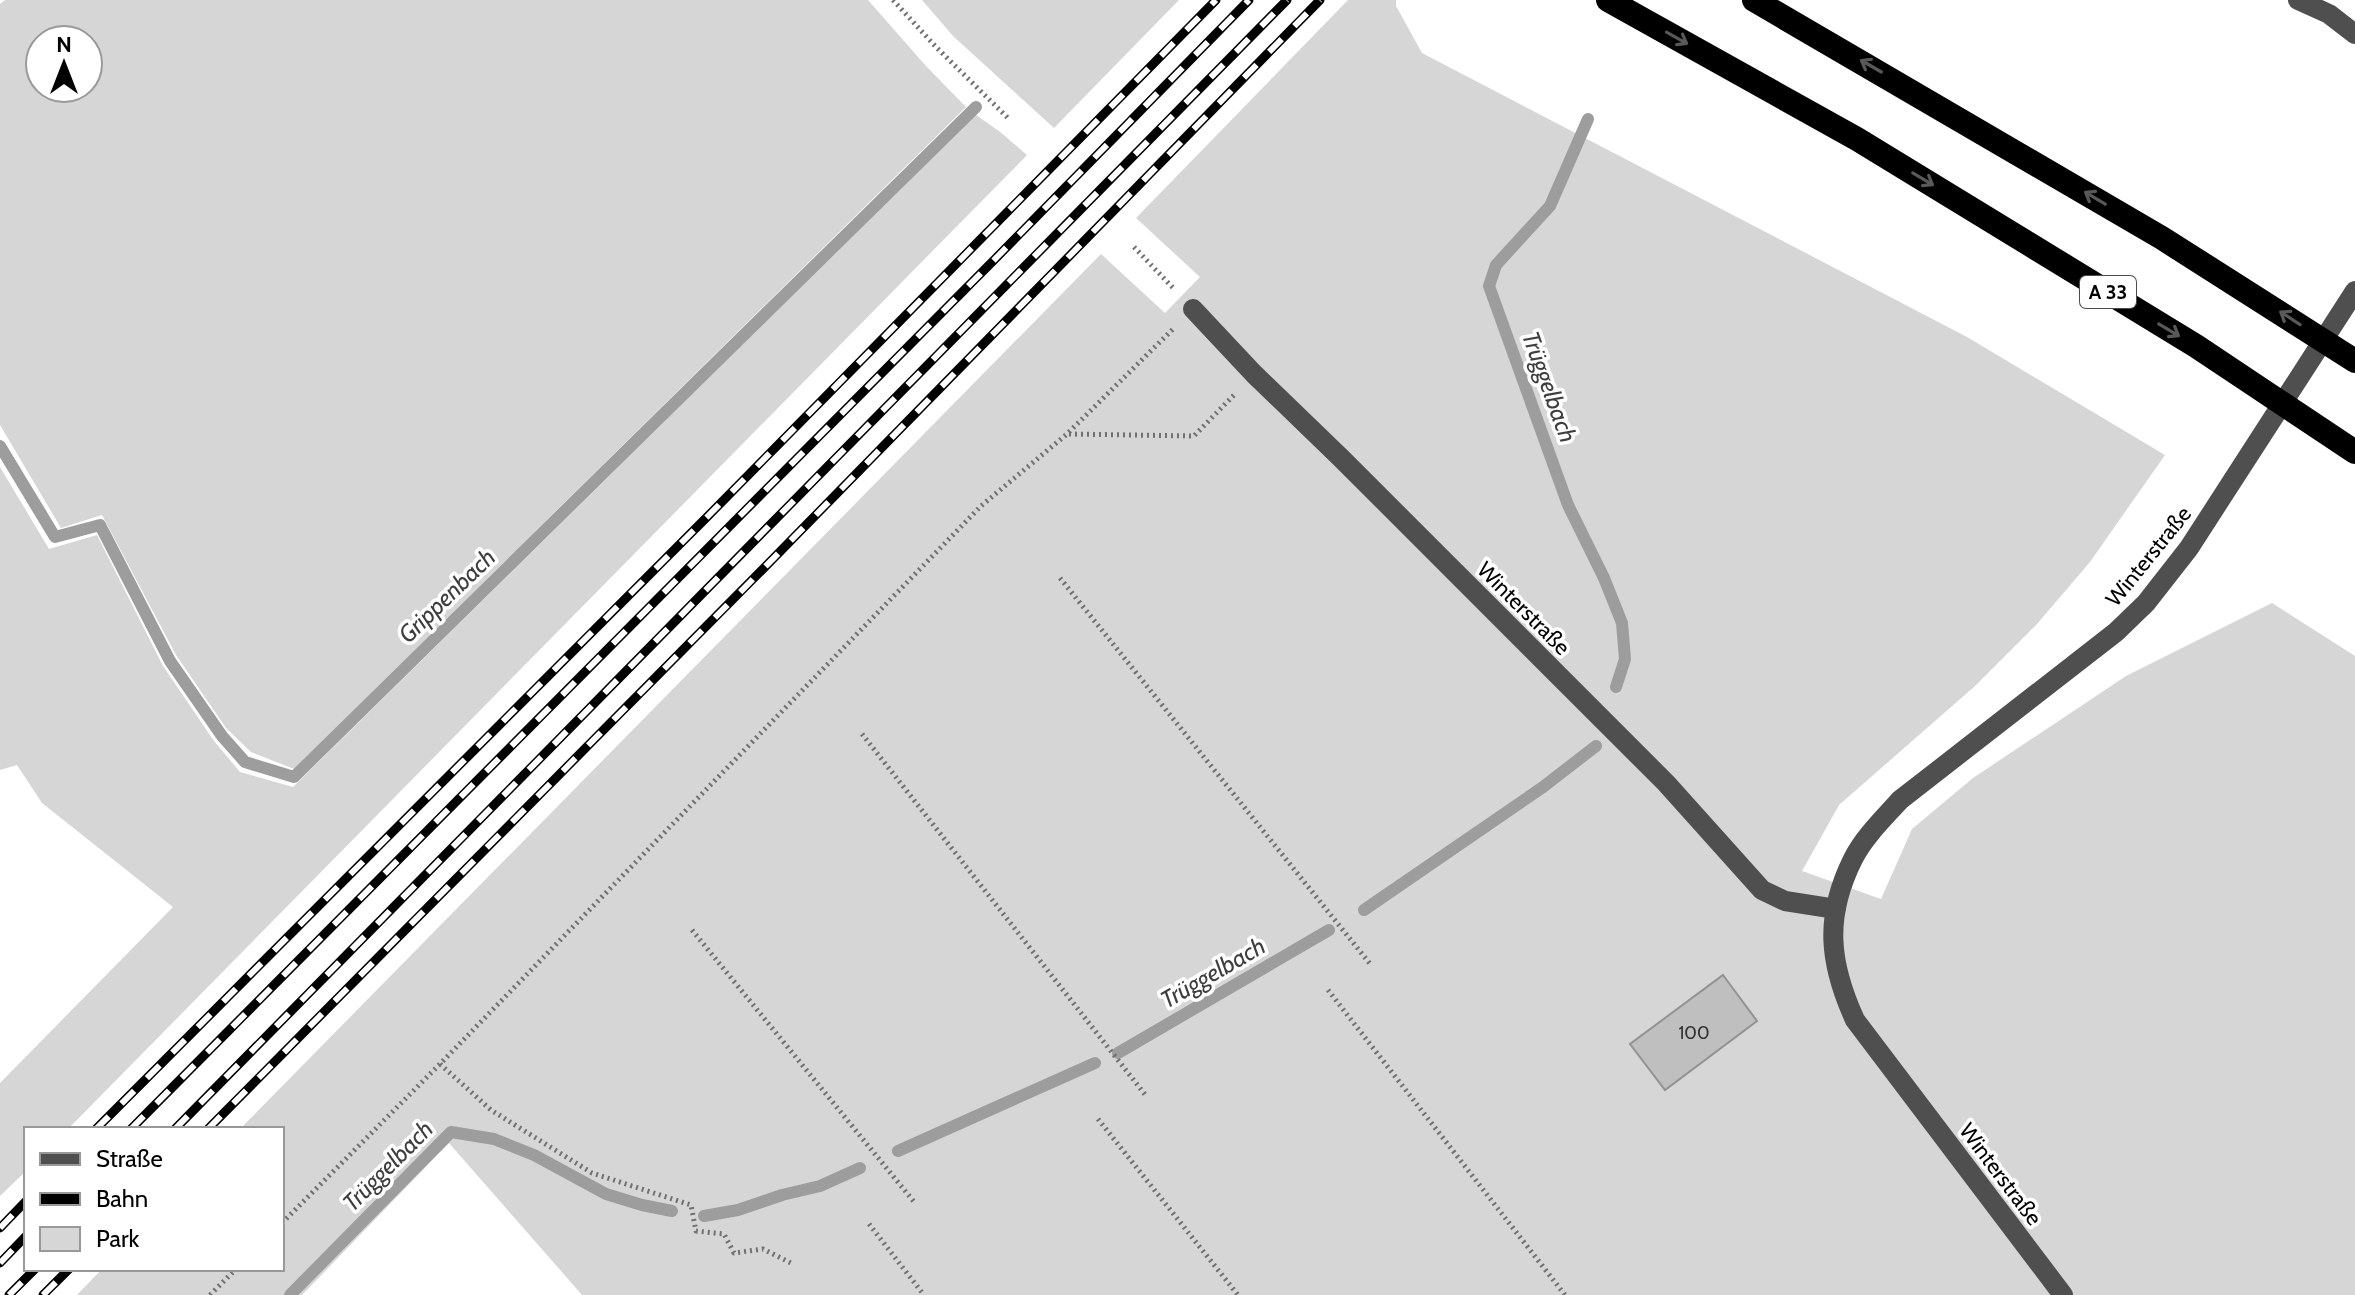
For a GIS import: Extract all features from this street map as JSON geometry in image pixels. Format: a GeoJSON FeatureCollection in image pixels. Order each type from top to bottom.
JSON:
{"type":"FeatureCollection","features":[{"type":"Feature","properties":{"kind":"highway","name":"A 33"},"geometry":{"type":"LineString","coordinates":[[1608,0],[1870,147],[2196,346],[2355,452]]}},
{"type":"Feature","properties":{"kind":"highway"},"geometry":{"type":"LineString","coordinates":[[1754,0],[2162,238],[2355,361]]}},
{"type":"Feature","properties":{"kind":"street"},"geometry":{"type":"LineString","coordinates":[[2298,0],[2329,14],[2355,34]]}},
{"type":"Feature","properties":{"kind":"street","name":"Winterstraße"},"geometry":{"type":"LineString","coordinates":[[2063,1295],[1855,1020],[1841,988],[1833,954],[1836,909],[1853,858],[1900,800],[2116,632],[2146,603],[2216,510],[2355,291]]}},
{"type":"Feature","properties":{"kind":"street","name":"Winterstraße"},"geometry":{"type":"LineString","coordinates":[[1193,309],[1254,374],[1666,783],[1762,890],[1785,901],[1836,909]]}},
{"type":"Feature","properties":{"kind":"path"},"geometry":{"type":"LineString","coordinates":[[893,0],[1010,120]]}},
{"type":"Feature","properties":{"kind":"path"},"geometry":{"type":"LineString","coordinates":[[284,1221],[981,506],[1067,434],[1193,309],[1134,247]]}},
{"type":"Feature","properties":{"kind":"path"},"geometry":{"type":"LineString","coordinates":[[1067,434],[1194,436],[1254,374]]}},
{"type":"Feature","properties":{"kind":"path"},"geometry":{"type":"LineString","coordinates":[[1060,578],[1371,965]]}},
{"type":"Feature","properties":{"kind":"path"},"geometry":{"type":"LineString","coordinates":[[862,734],[1147,1097]]}},
{"type":"Feature","properties":{"kind":"path"},"geometry":{"type":"LineString","coordinates":[[692,930],[915,1203]]}},
{"type":"Feature","properties":{"kind":"path"},"geometry":{"type":"LineString","coordinates":[[1328,990],[1565,1295]]}},
{"type":"Feature","properties":{"kind":"path"},"geometry":{"type":"LineString","coordinates":[[440,1064],[491,1110],[592,1173],[691,1205],[696,1231],[724,1234],[734,1253],[763,1249],[791,1263]]}},
{"type":"Feature","properties":{"kind":"path"},"geometry":{"type":"LineString","coordinates":[[1098,1119],[1238,1295]]}},
{"type":"Feature","properties":{"kind":"path"},"geometry":{"type":"LineString","coordinates":[[869,1224],[924,1295]]}},
{"type":"Feature","properties":{"kind":"path"},"geometry":{"type":"LineString","coordinates":[[210,1295],[234,1271]]}},
{"type":"Feature","properties":{"kind":"green space"},"geometry":{"type":"Polygon","coordinates":[[[5,0],[868,0],[966,107],[294,769],[251,752],[226,728],[176,655],[102,515],[61,528],[0,425],[0,4],[5,0]]]}},
{"type":"Feature","properties":{"kind":"green space"},"geometry":{"type":"Polygon","coordinates":[[[922,0],[1179,0],[1054,128],[953,36],[922,0]]]}},
{"type":"Feature","properties":{"kind":"green space"},"geometry":{"type":"Polygon","coordinates":[[[1348,0],[1396,0],[1396,6],[1422,53],[1967,337],[2165,455],[2090,562],[2037,624],[1975,686],[1839,805],[1802,871],[1881,899],[1912,829],[1973,778],[2126,676],[2272,603],[2355,656],[2355,1295],[582,1295],[449,1143],[302,1295],[77,1295],[100,1271],[284,1271],[284,1127],[242,1127],[1101,254],[1165,313],[1200,277],[1136,218],[1348,0]]]}},
{"type":"Feature","properties":{"kind":"green space"},"geometry":{"type":"Polygon","coordinates":[[[976,115],[1027,155],[70,1127],[24,1127],[24,1173],[0,1196],[0,1083],[173,907],[42,803],[17,765],[0,770],[0,467],[49,549],[97,535],[163,666],[214,741],[240,772],[293,787],[976,115]]]}},
{"type":"Feature","properties":{"kind":"building"},"geometry":{"type":"Polygon","coordinates":[[[1723,975],[1757,1021],[1665,1090],[1630,1044],[1723,975]]]}},
{"type":"Feature","properties":{"kind":"waterway","name":"Grippenbach"},"geometry":{"type":"LineString","coordinates":[[0,446],[55,537],[100,525],[170,661],[222,736],[245,762],[294,777],[976,107]]}},
{"type":"Feature","properties":{"kind":"waterway","name":"Trüggelbach"},"geometry":{"type":"LineString","coordinates":[[1588,119],[1550,206],[1496,265],[1489,286],[1568,505],[1622,623],[1625,659],[1616,687]]}},
{"type":"Feature","properties":{"kind":"waterway","name":"Trüggelbach"},"geometry":{"type":"LineString","coordinates":[[1364,910],[1543,787],[1596,746]]}},
{"type":"Feature","properties":{"kind":"waterway","name":"Trüggelbach"},"geometry":{"type":"LineString","coordinates":[[1118,1053],[1329,930]]}},
{"type":"Feature","properties":{"kind":"waterway","name":"Trüggelbach"},"geometry":{"type":"LineString","coordinates":[[898,1151],[1095,1063]]}},
{"type":"Feature","properties":{"kind":"waterway","name":"Trüggelbach"},"geometry":{"type":"LineString","coordinates":[[290,1295],[451,1132],[494,1139],[534,1155],[606,1194],[672,1211]]}},
{"type":"Feature","properties":{"kind":"waterway","name":"Trüggelbach"},"geometry":{"type":"LineString","coordinates":[[704,1216],[738,1210],[820,1186],[860,1168]]}},
{"type":"Feature","properties":{"kind":"railway"},"geometry":{"type":"LineString","coordinates":[[98,1127],[708,516],[1216,0]]}},
{"type":"Feature","properties":{"kind":"railway"},"geometry":{"type":"LineString","coordinates":[[133,1127],[1249,0]]}},
{"type":"Feature","properties":{"kind":"railway"},"geometry":{"type":"LineString","coordinates":[[177,1127],[1287,0]]}},
{"type":"Feature","properties":{"kind":"railway"},"geometry":{"type":"LineString","coordinates":[[210,1127],[762,570],[1320,0]]}},
{"type":"Feature","properties":{"kind":"railway"},"geometry":{"type":"LineString","coordinates":[[0,1228],[24,1203]]}},
{"type":"Feature","properties":{"kind":"railway"},"geometry":{"type":"LineString","coordinates":[[0,1263],[24,1238]]}},
{"type":"Feature","properties":{"kind":"railway"},"geometry":{"type":"LineString","coordinates":[[9,1295],[33,1271]]}},
{"type":"Feature","properties":{"kind":"railway"},"geometry":{"type":"LineString","coordinates":[[43,1295],[67,1271]]}}]}
